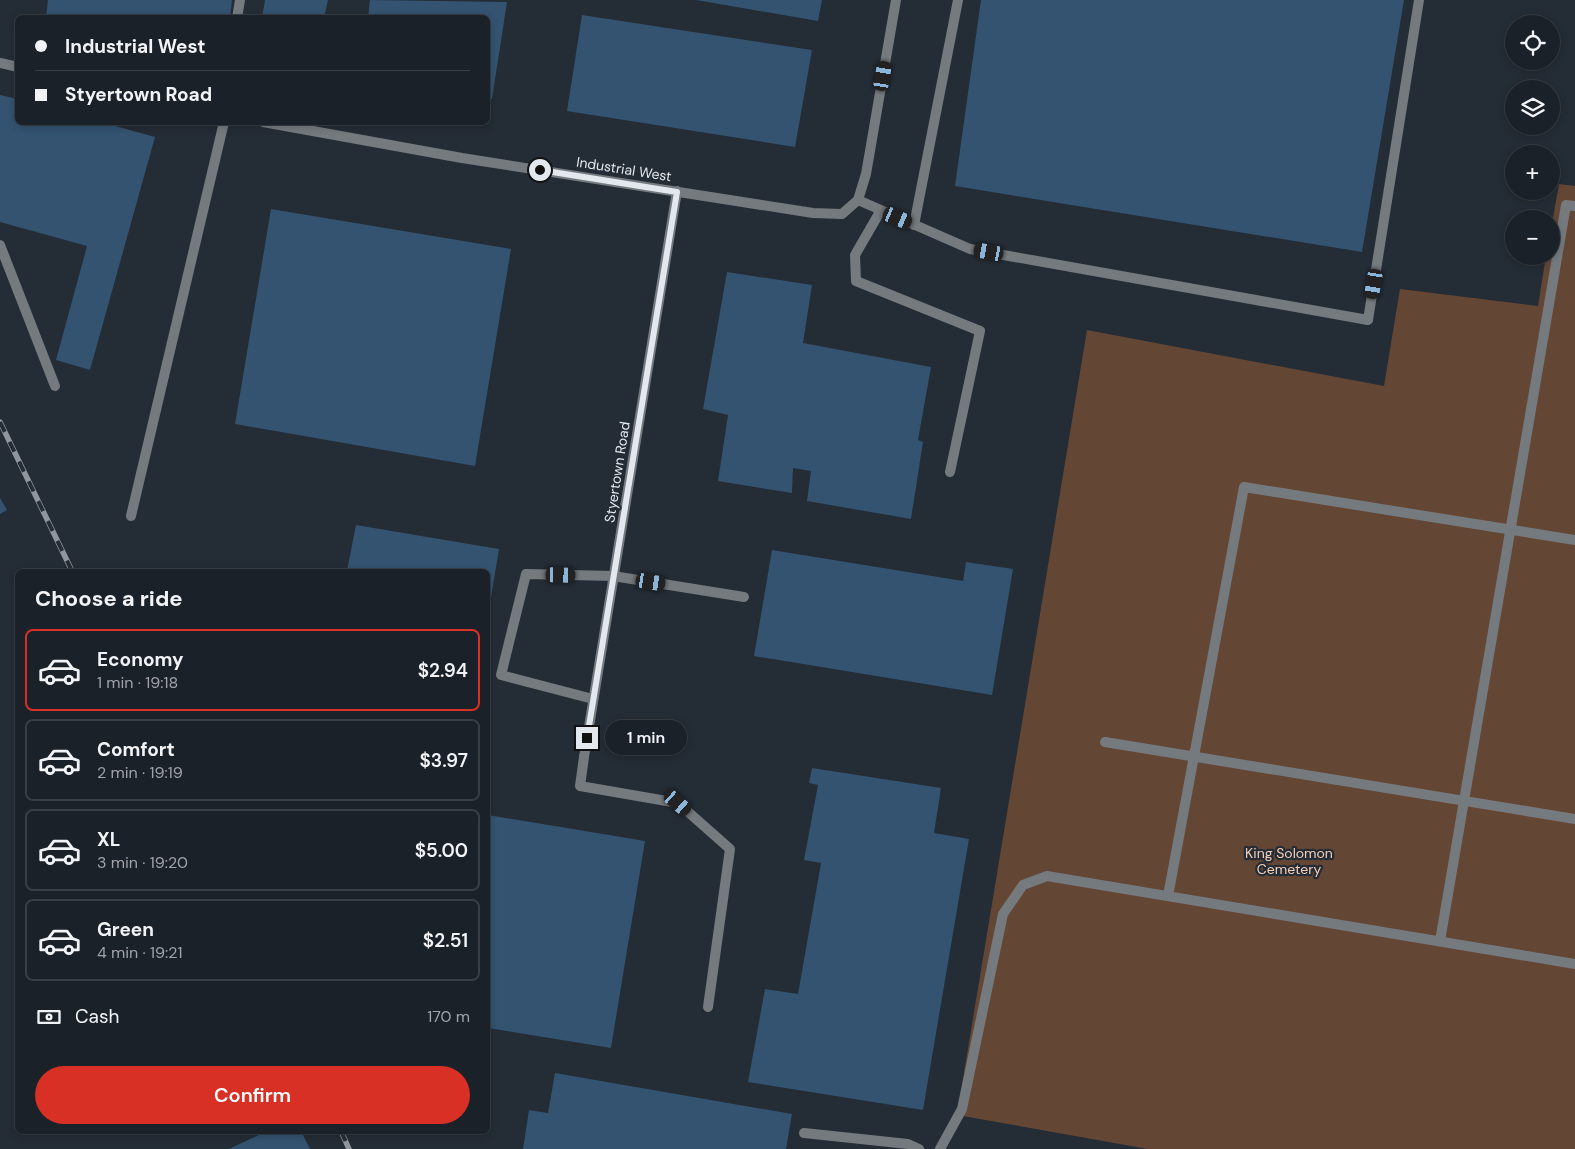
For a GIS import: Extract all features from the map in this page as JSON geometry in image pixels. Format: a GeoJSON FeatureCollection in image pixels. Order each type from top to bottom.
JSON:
{"type":"FeatureCollection","features":[{"type":"Feature","properties":{"kind":"street"},"geometry":{"type":"LineString","coordinates":[[238,15],[240,0]]}},
{"type":"Feature","properties":{"kind":"street"},"geometry":{"type":"LineString","coordinates":[[896,0],[867,170],[858,200],[970,249],[1368,320],[1420,0]]}},
{"type":"Feature","properties":{"kind":"street"},"geometry":{"type":"LineString","coordinates":[[914,225],[958,0]]}},
{"type":"Feature","properties":{"kind":"street"},"geometry":{"type":"LineString","coordinates":[[0,63],[15,66]]}},
{"type":"Feature","properties":{"kind":"street"},"geometry":{"type":"LineString","coordinates":[[131,516],[223,125]]}},
{"type":"Feature","properties":{"kind":"street","name":"Industrial West"},"geometry":{"type":"LineString","coordinates":[[280,125],[462,158],[823,213],[842,214],[858,200]]}},
{"type":"Feature","properties":{"kind":"street","name":"Styertown Road"},"geometry":{"type":"LineString","coordinates":[[677,192],[580,786],[678,803],[730,849],[708,1007]]}},
{"type":"Feature","properties":{"kind":"street"},"geometry":{"type":"LineString","coordinates":[[1440,941],[1566,205],[1575,206]]}},
{"type":"Feature","properties":{"kind":"street"},"geometry":{"type":"LineString","coordinates":[[881,210],[855,255],[856,281],[980,331],[950,472]]}},
{"type":"Feature","properties":{"kind":"street"},"geometry":{"type":"LineString","coordinates":[[0,245],[55,386]]}},
{"type":"Feature","properties":{"kind":"street"},"geometry":{"type":"LineString","coordinates":[[1168,896],[1244,487],[1575,540]]}},
{"type":"Feature","properties":{"kind":"street"},"geometry":{"type":"LineString","coordinates":[[593,699],[501,675],[526,574],[613,576],[744,597]]}},
{"type":"Feature","properties":{"kind":"street"},"geometry":{"type":"LineString","coordinates":[[1105,742],[1194,755],[1575,819]]}},
{"type":"Feature","properties":{"kind":"street"},"geometry":{"type":"LineString","coordinates":[[940,1149],[962,1109],[1003,914],[1023,885],[1047,876],[1575,964]]}},
{"type":"Feature","properties":{"kind":"street"},"geometry":{"type":"LineString","coordinates":[[804,1134],[908,1144],[918,1149]]}},
{"type":"Feature","properties":{"kind":"green space","name":"King Solomon Cemetery"},"geometry":{"type":"Polygon","coordinates":[[[1560,184],[1575,186],[1575,1149],[1148,1149],[957,1115],[1087,330],[1384,386],[1400,289],[1538,306],[1545,265],[1560,265],[1560,210],[1554,210],[1556,200],[1560,200],[1560,184]]]}},
{"type":"Feature","properties":{"kind":"building"},"geometry":{"type":"Polygon","coordinates":[[[48,0],[232,0],[230,15],[46,15],[48,0]]]}},
{"type":"Feature","properties":{"kind":"building"},"geometry":{"type":"Polygon","coordinates":[[[265,0],[328,0],[325,15],[262,15],[265,0]]]}},
{"type":"Feature","properties":{"kind":"building"},"geometry":{"type":"Polygon","coordinates":[[[370,0],[507,2],[492,99],[490,99],[490,15],[368,15],[370,0]]]}},
{"type":"Feature","properties":{"kind":"building"},"geometry":{"type":"Polygon","coordinates":[[[696,0],[822,0],[818,21],[696,0]]]}},
{"type":"Feature","properties":{"kind":"building"},"geometry":{"type":"Polygon","coordinates":[[[981,0],[1404,0],[1362,252],[955,186],[981,0]]]}},
{"type":"Feature","properties":{"kind":"building"},"geometry":{"type":"Polygon","coordinates":[[[582,15],[812,50],[795,147],[567,111],[582,15]]]}},
{"type":"Feature","properties":{"kind":"building"},"geometry":{"type":"Polygon","coordinates":[[[0,95],[15,98],[15,125],[112,125],[155,137],[90,370],[56,360],[87,246],[0,222],[0,95]]]}},
{"type":"Feature","properties":{"kind":"building"},"geometry":{"type":"Polygon","coordinates":[[[271,209],[511,249],[475,466],[235,424],[271,209]]]}},
{"type":"Feature","properties":{"kind":"building"},"geometry":{"type":"Polygon","coordinates":[[[727,272],[812,285],[803,343],[931,367],[918,440],[923,442],[911,519],[807,501],[811,471],[793,468],[792,493],[718,481],[728,415],[703,409],[727,272]]]}},
{"type":"Feature","properties":{"kind":"building"},"geometry":{"type":"Polygon","coordinates":[[[0,498],[7,510],[0,514],[0,498]]]}},
{"type":"Feature","properties":{"kind":"building"},"geometry":{"type":"Polygon","coordinates":[[[356,525],[499,549],[490,604],[490,569],[347,569],[356,525]]]}},
{"type":"Feature","properties":{"kind":"building"},"geometry":{"type":"Polygon","coordinates":[[[772,550],[963,581],[966,562],[1013,569],[992,695],[754,656],[772,550]]]}},
{"type":"Feature","properties":{"kind":"building"},"geometry":{"type":"Polygon","coordinates":[[[812,768],[941,788],[934,833],[969,839],[923,1110],[748,1082],[765,989],[798,994],[821,863],[804,860],[818,785],[809,783],[812,768]]]}},
{"type":"Feature","properties":{"kind":"building"},"geometry":{"type":"Polygon","coordinates":[[[490,815],[645,841],[611,1048],[490,1028],[490,815]]]}},
{"type":"Feature","properties":{"kind":"building"},"geometry":{"type":"Polygon","coordinates":[[[555,1073],[792,1114],[786,1149],[523,1149],[529,1110],[548,1113],[555,1073]]]}},
{"type":"Feature","properties":{"kind":"building"},"geometry":{"type":"Polygon","coordinates":[[[261,1134],[302,1134],[310,1149],[229,1149],[261,1134]]]}},
{"type":"Feature","properties":{"kind":"railway"},"geometry":{"type":"LineString","coordinates":[[0,422],[71,569]]}},
{"type":"Feature","properties":{"kind":"railway"},"geometry":{"type":"LineString","coordinates":[[342,1134],[349,1149]]}},
{"type":"Feature","properties":{"kind":"route"},"geometry":{"type":"LineString","coordinates":[[540,170],[677,192],[587,738]]}}]}
